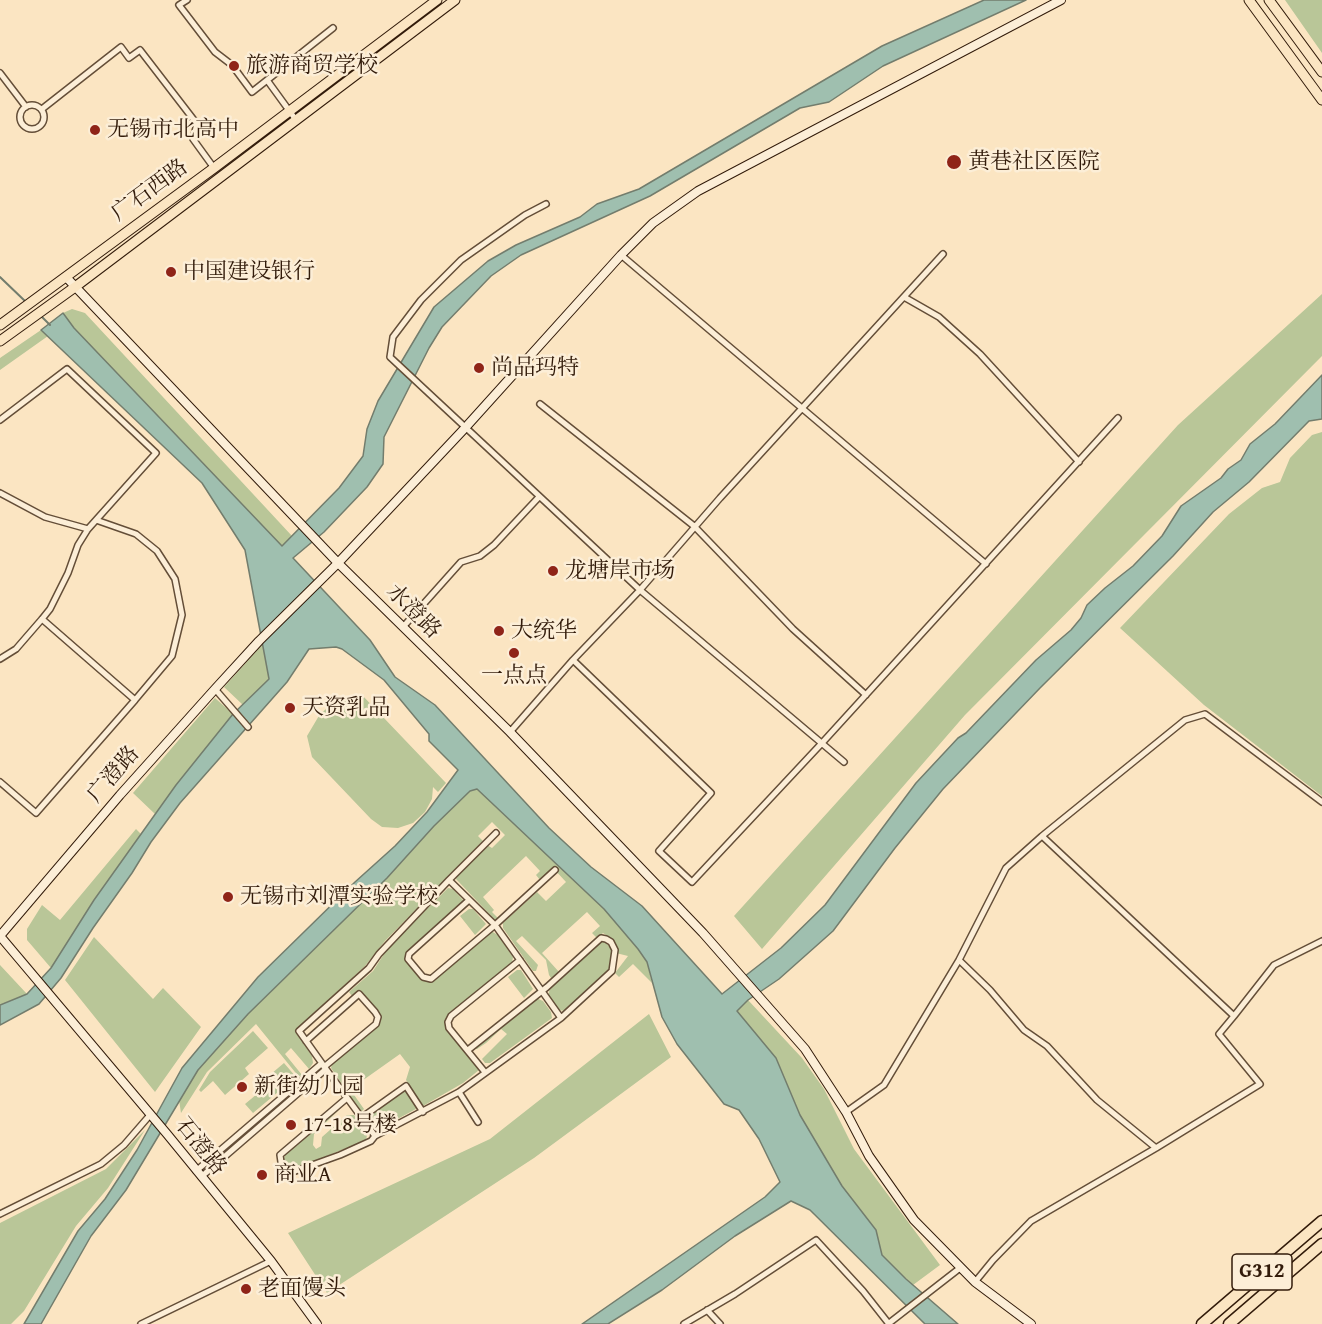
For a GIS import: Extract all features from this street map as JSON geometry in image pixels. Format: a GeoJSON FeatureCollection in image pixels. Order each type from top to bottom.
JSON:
{"type":"FeatureCollection","features":[{"type":"Feature","properties":{"kind":"highway","name":"G312"},"geometry":{"type":"LineString","coordinates":[[1202,1324],[1322,1221]]}},
{"type":"Feature","properties":{"kind":"highway","name":"G312"},"geometry":{"type":"LineString","coordinates":[[1229,1324],[1322,1244]]}},
{"type":"Feature","properties":{"kind":"main road","name":"广石西路"},"geometry":{"type":"LineString","coordinates":[[0,325],[437,0]]}},
{"type":"Feature","properties":{"kind":"main road"},"geometry":{"type":"LineString","coordinates":[[0,340],[75,287],[455,0]]}},
{"type":"Feature","properties":{"kind":"main road"},"geometry":{"type":"LineString","coordinates":[[1249,0],[1322,100]]}},
{"type":"Feature","properties":{"kind":"main road"},"geometry":{"type":"LineString","coordinates":[[1269,0],[1322,72]]}},
{"type":"Feature","properties":{"kind":"street"},"geometry":{"type":"LineString","coordinates":[[186,0],[179,5],[215,52],[232,65],[252,92],[333,28]]}},
{"type":"Feature","properties":{"kind":"street","name":"广澄路"},"geometry":{"type":"LineString","coordinates":[[0,936],[120,795],[215,689],[259,641],[339,563],[653,222],[698,191],[1061,0]]}},
{"type":"Feature","properties":{"kind":"street"},"geometry":{"type":"LineString","coordinates":[[42,109],[122,47],[129,58],[140,50],[197,124],[193,139],[214,168]]}},
{"type":"Feature","properties":{"kind":"street"},"geometry":{"type":"LineString","coordinates":[[0,73],[26,107]]}},
{"type":"Feature","properties":{"kind":"street"},"geometry":{"type":"LineString","coordinates":[[267,80],[296,120]]}},
{"type":"Feature","properties":{"kind":"street"},"geometry":{"type":"LineString","coordinates":[[34,105],[42,109],[44,116],[42,124],[36,129],[29,129],[22,124],[20,117],[26,107],[34,105]]}},
{"type":"Feature","properties":{"kind":"street"},"geometry":{"type":"LineString","coordinates":[[546,204],[525,215],[461,260],[421,300],[393,338],[390,357],[640,590],[844,762]]}},
{"type":"Feature","properties":{"kind":"street"},"geometry":{"type":"LineString","coordinates":[[510,732],[573,660],[640,590],[694,526],[943,254]]}},
{"type":"Feature","properties":{"kind":"street"},"geometry":{"type":"LineString","coordinates":[[621,255],[986,564]]}},
{"type":"Feature","properties":{"kind":"street","name":"水澄路"},"geometry":{"type":"LineString","coordinates":[[66,277],[318,542],[510,732],[703,933],[805,1049],[846,1113],[869,1156],[914,1220],[975,1282],[1031,1324]]}},
{"type":"Feature","properties":{"kind":"street"},"geometry":{"type":"LineString","coordinates":[[904,297],[939,317],[980,354],[1078,462]]}},
{"type":"Feature","properties":{"kind":"street"},"geometry":{"type":"LineString","coordinates":[[0,420],[67,369],[156,453],[88,529],[78,545],[63,582],[42,619],[16,649],[0,659]]}},
{"type":"Feature","properties":{"kind":"street"},"geometry":{"type":"LineString","coordinates":[[540,404],[694,526],[793,629],[866,695]]}},
{"type":"Feature","properties":{"kind":"street"},"geometry":{"type":"LineString","coordinates":[[573,660],[711,793],[659,851],[692,882],[1118,418]]}},
{"type":"Feature","properties":{"kind":"street"},"geometry":{"type":"LineString","coordinates":[[0,493],[45,517],[88,529]]}},
{"type":"Feature","properties":{"kind":"street"},"geometry":{"type":"LineString","coordinates":[[403,627],[461,562],[480,556],[539,497]]}},
{"type":"Feature","properties":{"kind":"street"},"geometry":{"type":"LineString","coordinates":[[0,783],[36,813],[172,656],[182,615],[175,579],[156,551],[136,534],[96,520]]}},
{"type":"Feature","properties":{"kind":"street"},"geometry":{"type":"LineString","coordinates":[[42,619],[135,700]]}},
{"type":"Feature","properties":{"kind":"street"},"geometry":{"type":"LineString","coordinates":[[215,689],[248,727]]}},
{"type":"Feature","properties":{"kind":"street"},"geometry":{"type":"LineString","coordinates":[[846,1113],[884,1085],[958,960],[1006,868],[1185,720],[1205,714],[1322,802]]}},
{"type":"Feature","properties":{"kind":"street"},"geometry":{"type":"LineString","coordinates":[[375,1136],[299,1032],[369,968],[379,954],[496,833]]}},
{"type":"Feature","properties":{"kind":"street"},"geometry":{"type":"LineString","coordinates":[[1042,836],[1234,1016]]}},
{"type":"Feature","properties":{"kind":"street"},"geometry":{"type":"LineString","coordinates":[[470,900],[409,954],[408,959],[423,977],[431,979],[555,870]]}},
{"type":"Feature","properties":{"kind":"street"},"geometry":{"type":"LineString","coordinates":[[449,880],[495,925],[561,1018]]}},
{"type":"Feature","properties":{"kind":"street","name":"石澄路"},"geometry":{"type":"LineString","coordinates":[[0,936],[271,1261],[317,1324]]}},
{"type":"Feature","properties":{"kind":"street"},"geometry":{"type":"LineString","coordinates":[[347,1098],[280,1155],[281,1162],[290,1173],[371,1141],[375,1136],[459,1092],[561,1018],[612,971],[615,950],[611,942],[602,938],[468,1050]]}},
{"type":"Feature","properties":{"kind":"street"},"geometry":{"type":"LineString","coordinates":[[975,1282],[1031,1221],[1260,1084],[1219,1034],[1274,965],[1322,941]]}},
{"type":"Feature","properties":{"kind":"street"},"geometry":{"type":"LineString","coordinates":[[484,1071],[449,1028],[451,1016],[520,960]]}},
{"type":"Feature","properties":{"kind":"street"},"geometry":{"type":"LineString","coordinates":[[958,960],[990,990],[1024,1030],[1047,1046],[1097,1100],[1156,1148]]}},
{"type":"Feature","properties":{"kind":"street"},"geometry":{"type":"LineString","coordinates":[[342,993],[349,1003]]}},
{"type":"Feature","properties":{"kind":"street"},"geometry":{"type":"LineString","coordinates":[[198,1174],[366,1032],[378,1017],[359,994],[306,1041]]}},
{"type":"Feature","properties":{"kind":"street"},"geometry":{"type":"LineString","coordinates":[[361,1118],[406,1086],[423,1112]]}},
{"type":"Feature","properties":{"kind":"street"},"geometry":{"type":"LineString","coordinates":[[459,1092],[478,1122]]}},
{"type":"Feature","properties":{"kind":"street"},"geometry":{"type":"LineString","coordinates":[[0,1214],[101,1164],[124,1145],[150,1115]]}},
{"type":"Feature","properties":{"kind":"street"},"geometry":{"type":"LineString","coordinates":[[684,1324],[816,1240],[863,1290],[888,1324],[960,1268]]}},
{"type":"Feature","properties":{"kind":"street"},"geometry":{"type":"LineString","coordinates":[[141,1324],[271,1261]]}},
{"type":"Feature","properties":{"kind":"street"},"geometry":{"type":"LineString","coordinates":[[707,1310],[720,1324]]}},
{"type":"Feature","properties":{"kind":"green space"},"geometry":{"type":"Polygon","coordinates":[[[1285,0],[1322,0],[1322,53],[1285,0]]]}},
{"type":"Feature","properties":{"kind":"green space"},"geometry":{"type":"Polygon","coordinates":[[[1322,294],[1322,356],[965,715],[762,949],[734,916],[1178,425],[1322,294]]]}},
{"type":"Feature","properties":{"kind":"green space"},"geometry":{"type":"Polygon","coordinates":[[[72,309],[85,313],[292,536],[282,547],[74,328],[63,313],[72,309]]]}},
{"type":"Feature","properties":{"kind":"green space"},"geometry":{"type":"Polygon","coordinates":[[[41,330],[48,336],[0,370],[0,358],[41,330]]]}},
{"type":"Feature","properties":{"kind":"green space"},"geometry":{"type":"Polygon","coordinates":[[[1322,432],[1322,796],[1204,705],[1120,628],[1229,514],[1262,488],[1280,482],[1290,458],[1312,435],[1322,432]]]}},
{"type":"Feature","properties":{"kind":"green space"},"geometry":{"type":"Polygon","coordinates":[[[263,644],[269,679],[243,705],[224,687],[263,644]]]}},
{"type":"Feature","properties":{"kind":"green space"},"geometry":{"type":"Polygon","coordinates":[[[362,695],[446,783],[438,792],[433,787],[432,799],[425,812],[413,823],[398,828],[382,827],[371,819],[312,757],[307,736],[320,714],[337,700],[362,695]]]}},
{"type":"Feature","properties":{"kind":"green space"},"geometry":{"type":"Polygon","coordinates":[[[215,698],[233,714],[155,814],[133,793],[215,698]]]}},
{"type":"Feature","properties":{"kind":"green space"},"geometry":{"type":"Polygon","coordinates":[[[478,789],[604,909],[647,962],[652,983],[633,964],[619,977],[615,973],[628,956],[616,953],[615,943],[603,933],[597,938],[592,933],[600,926],[587,912],[542,953],[559,972],[553,978],[549,975],[546,960],[522,936],[516,941],[538,965],[536,971],[533,971],[503,928],[503,923],[537,892],[546,901],[566,882],[553,868],[540,880],[536,875],[540,871],[526,856],[483,897],[494,910],[492,912],[498,918],[495,920],[456,879],[457,874],[487,845],[492,848],[505,835],[492,822],[478,836],[483,841],[385,941],[365,966],[295,1031],[312,1056],[313,1063],[309,1069],[291,1048],[285,1054],[302,1075],[299,1077],[256,1024],[207,1072],[181,1113],[179,1100],[198,1070],[248,1014],[387,878],[470,790],[478,789]]]}},
{"type":"Feature","properties":{"kind":"green space"},"geometry":{"type":"Polygon","coordinates":[[[136,829],[142,835],[94,900],[51,968],[27,940],[27,929],[42,905],[60,920],[136,829]]]}},
{"type":"Feature","properties":{"kind":"green space"},"geometry":{"type":"Polygon","coordinates":[[[448,888],[453,889],[463,900],[462,904],[407,953],[419,975],[425,981],[432,981],[491,931],[498,935],[513,957],[512,963],[447,1017],[445,1024],[448,1030],[479,1070],[463,1083],[423,1106],[406,1080],[410,1067],[400,1054],[352,1088],[352,1092],[364,1109],[361,1112],[331,1068],[332,1064],[378,1024],[380,1016],[360,990],[352,996],[349,992],[373,971],[388,948],[448,888]]]}},
{"type":"Feature","properties":{"kind":"green space"},"geometry":{"type":"Polygon","coordinates":[[[469,909],[473,909],[486,924],[475,935],[460,916],[469,909]]]}},
{"type":"Feature","properties":{"kind":"green space"},"geometry":{"type":"Polygon","coordinates":[[[94,937],[153,999],[163,988],[201,1027],[155,1092],[65,980],[94,937]]]}},
{"type":"Feature","properties":{"kind":"green space"},"geometry":{"type":"Polygon","coordinates":[[[600,941],[604,941],[612,949],[609,970],[565,1011],[559,1010],[548,996],[550,988],[600,941]]]}},
{"type":"Feature","properties":{"kind":"green space"},"geometry":{"type":"Polygon","coordinates":[[[0,965],[27,994],[0,1005],[0,965]]]}},
{"type":"Feature","properties":{"kind":"green space"},"geometry":{"type":"Polygon","coordinates":[[[517,970],[521,970],[533,989],[524,998],[508,977],[517,970]]]}},
{"type":"Feature","properties":{"kind":"green space"},"geometry":{"type":"Polygon","coordinates":[[[536,998],[543,1001],[551,1012],[552,1018],[490,1063],[485,1063],[482,1059],[507,1034],[501,1029],[486,1043],[473,1049],[536,998]]]}},
{"type":"Feature","properties":{"kind":"green space"},"geometry":{"type":"Polygon","coordinates":[[[748,1000],[802,1058],[824,1089],[854,1149],[940,1265],[913,1285],[881,1255],[876,1230],[842,1186],[800,1115],[776,1058],[737,1011],[748,1000]]]}},
{"type":"Feature","properties":{"kind":"green space"},"geometry":{"type":"Polygon","coordinates":[[[649,1014],[671,1057],[534,1158],[327,1293],[288,1233],[490,1139],[649,1014]]]}},
{"type":"Feature","properties":{"kind":"green space"},"geometry":{"type":"Polygon","coordinates":[[[253,1031],[268,1048],[245,1068],[249,1074],[225,1095],[213,1081],[201,1092],[199,1090],[210,1072],[253,1031]]]}},
{"type":"Feature","properties":{"kind":"green space"},"geometry":{"type":"Polygon","coordinates":[[[284,1063],[296,1077],[253,1113],[245,1104],[269,1084],[265,1079],[284,1063]]]}},
{"type":"Feature","properties":{"kind":"green space"},"geometry":{"type":"Polygon","coordinates":[[[405,1091],[416,1109],[377,1130],[374,1129],[367,1118],[369,1114],[405,1091]]]}},
{"type":"Feature","properties":{"kind":"green space"},"geometry":{"type":"Polygon","coordinates":[[[342,1107],[314,1134],[313,1145],[316,1149],[321,1146],[322,1137],[347,1115],[354,1115],[367,1135],[366,1140],[295,1169],[290,1168],[284,1159],[285,1155],[342,1107]]]}},
{"type":"Feature","properties":{"kind":"green space"},"geometry":{"type":"Polygon","coordinates":[[[145,1130],[108,1188],[76,1226],[24,1311],[11,1324],[0,1324],[0,1223],[106,1169],[145,1130]]]}},
{"type":"Feature","properties":{"kind":"shaded area"},"geometry":{"type":"Polygon","coordinates":[[[984,0],[1026,0],[883,66],[829,102],[800,108],[650,196],[521,255],[491,276],[442,327],[429,348],[384,437],[383,464],[367,487],[324,532],[293,558],[370,640],[395,677],[435,705],[549,828],[591,867],[642,906],[722,994],[781,948],[825,905],[916,783],[958,738],[966,733],[1036,660],[1071,630],[1081,618],[1087,605],[1133,566],[1162,536],[1181,506],[1221,478],[1228,469],[1241,460],[1250,444],[1275,424],[1322,375],[1322,419],[1309,421],[1249,482],[1213,512],[1173,556],[1040,688],[943,789],[895,848],[833,931],[779,979],[748,1000],[737,1011],[776,1058],[800,1115],[842,1186],[876,1230],[882,1255],[958,1324],[925,1324],[810,1210],[791,1201],[735,1236],[662,1290],[608,1324],[582,1324],[765,1197],[780,1182],[759,1139],[739,1110],[724,1104],[677,1044],[662,1017],[647,962],[638,949],[604,909],[477,789],[470,791],[434,826],[387,878],[248,1014],[198,1070],[126,1190],[91,1236],[41,1324],[24,1324],[78,1231],[105,1199],[137,1150],[182,1068],[258,977],[395,846],[427,812],[458,770],[429,741],[429,734],[384,680],[342,649],[336,647],[309,649],[287,682],[180,803],[151,842],[61,978],[39,1004],[0,1025],[0,1005],[27,994],[51,968],[94,900],[176,785],[233,714],[269,679],[245,550],[202,483],[41,330],[63,313],[74,328],[282,546],[339,488],[363,456],[367,429],[378,401],[434,307],[488,261],[516,245],[580,217],[597,204],[639,189],[882,46],[984,0]]]}},
{"type":"Feature","properties":{"kind":"waterway"},"geometry":{"type":"LineString","coordinates":[[0,277],[26,302]]}},
{"type":"Feature","properties":{"kind":"waterway"},"geometry":{"type":"LineString","coordinates":[[41,316],[50,325]]}},
{"type":"Feature","properties":{"kind":"place","name":"旅游商贸学校"},"geometry":{"type":"Point","coordinates":[234,66]}},
{"type":"Feature","properties":{"kind":"place","name":"无锡市北高中"},"geometry":{"type":"Point","coordinates":[95,130]}},
{"type":"Feature","properties":{"kind":"place","name":"黄巷社区医院"},"geometry":{"type":"Point","coordinates":[954,162]}},
{"type":"Feature","properties":{"kind":"place","name":"中国建设银行"},"geometry":{"type":"Point","coordinates":[171,272]}},
{"type":"Feature","properties":{"kind":"place","name":"尚品玛特"},"geometry":{"type":"Point","coordinates":[479,368]}},
{"type":"Feature","properties":{"kind":"place","name":"龙塘岸市场"},"geometry":{"type":"Point","coordinates":[553,571]}},
{"type":"Feature","properties":{"kind":"place","name":"大统华"},"geometry":{"type":"Point","coordinates":[499,631]}},
{"type":"Feature","properties":{"kind":"place","name":"一点点"},"geometry":{"type":"Point","coordinates":[514,653]}},
{"type":"Feature","properties":{"kind":"place","name":"天资乳品"},"geometry":{"type":"Point","coordinates":[290,708]}},
{"type":"Feature","properties":{"kind":"place","name":"无锡市刘潭实验学校"},"geometry":{"type":"Point","coordinates":[228,897]}},
{"type":"Feature","properties":{"kind":"place","name":"新街幼儿园"},"geometry":{"type":"Point","coordinates":[242,1087]}},
{"type":"Feature","properties":{"kind":"place","name":"17-18号楼"},"geometry":{"type":"Point","coordinates":[291,1125]}},
{"type":"Feature","properties":{"kind":"place","name":"商业A"},"geometry":{"type":"Point","coordinates":[262,1175]}},
{"type":"Feature","properties":{"kind":"place","name":"老面馒头"},"geometry":{"type":"Point","coordinates":[246,1289]}}]}
